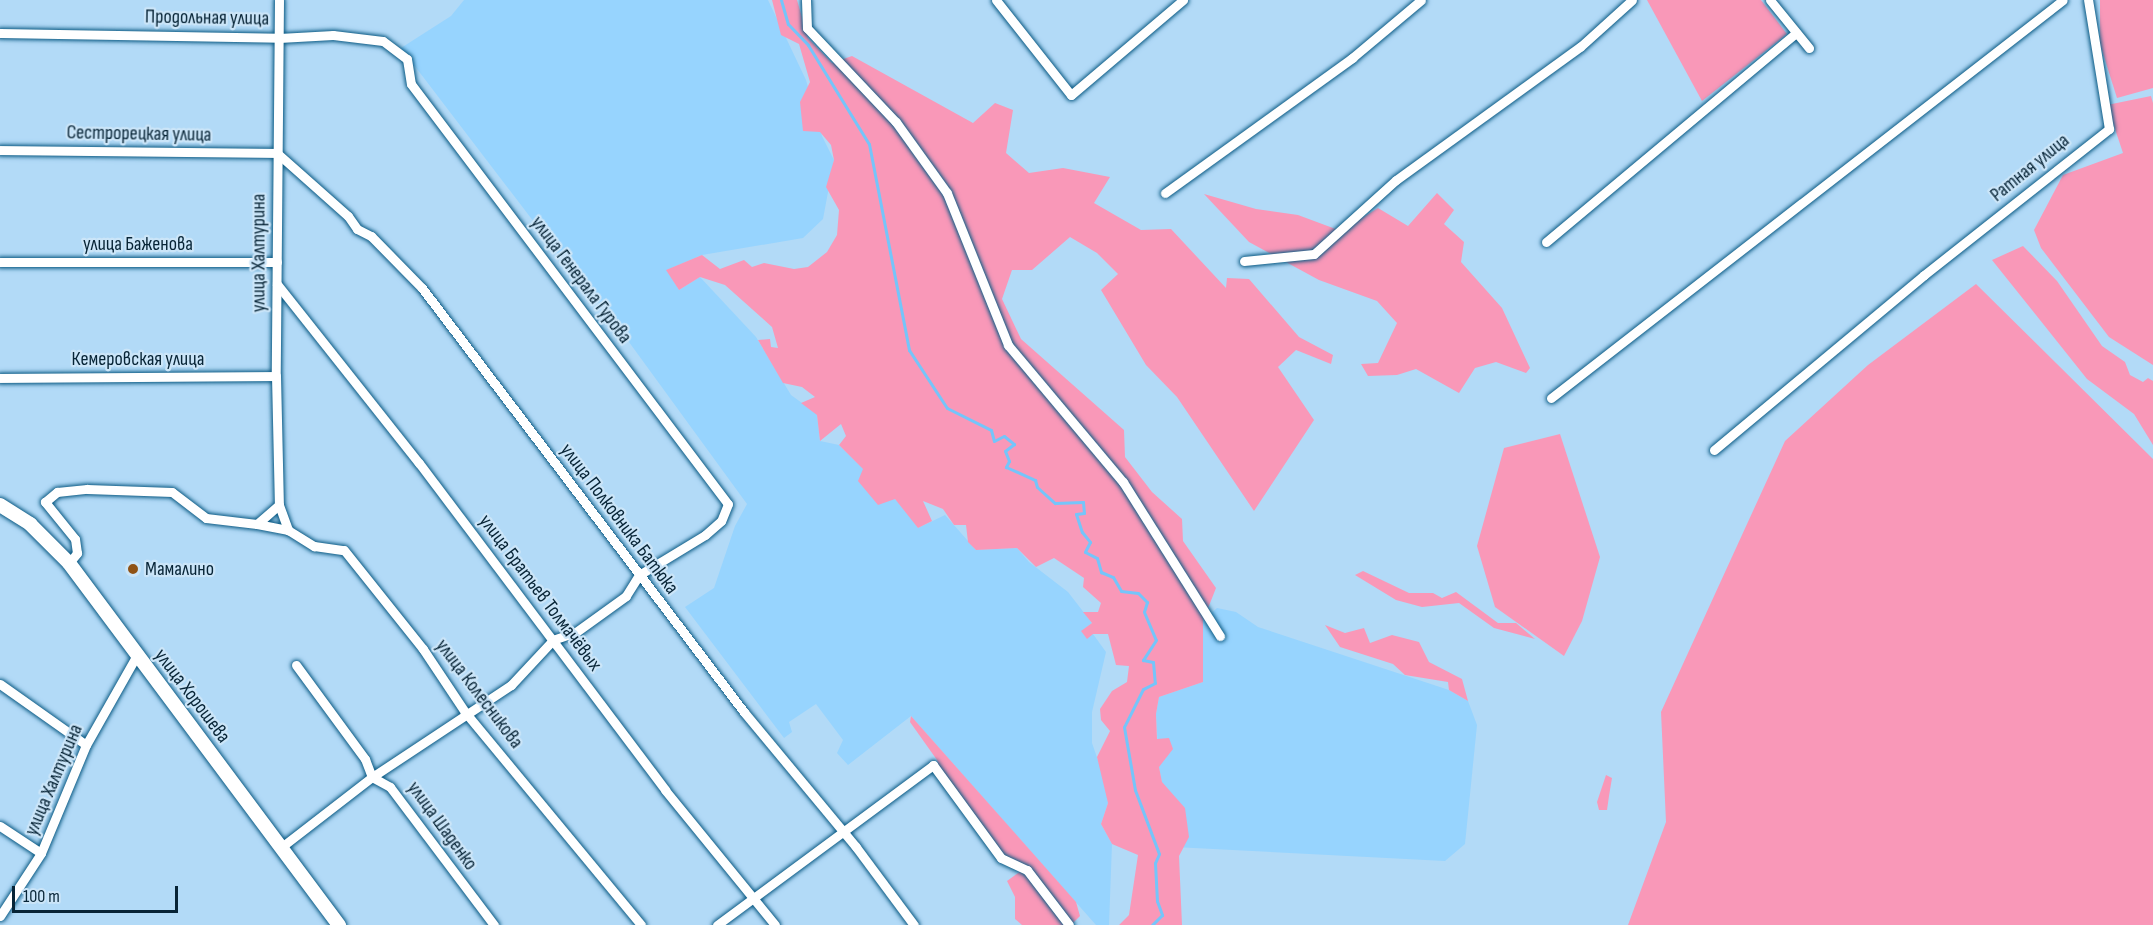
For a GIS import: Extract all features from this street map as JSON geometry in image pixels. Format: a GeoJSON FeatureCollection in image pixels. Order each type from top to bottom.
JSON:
{"type":"FeatureCollection","features":[{"type":"Feature","properties":{"kind":"main road","name":"улица Хорошева"},"geometry":{"type":"LineString","coordinates":[[0,505],[30,524],[69,563],[339,925]]}},
{"type":"Feature","properties":{"kind":"street","name":"улица Халтурина"},"geometry":{"type":"LineString","coordinates":[[279,0],[276,376],[279,505]]}},
{"type":"Feature","properties":{"kind":"street"},"geometry":{"type":"LineString","coordinates":[[806,0],[807,28],[896,122],[948,193],[1008,345],[1123,482],[1220,636]]}},
{"type":"Feature","properties":{"kind":"street"},"geometry":{"type":"LineString","coordinates":[[996,0],[1071,95],[1183,0]]}},
{"type":"Feature","properties":{"kind":"street"},"geometry":{"type":"LineString","coordinates":[[1165,193],[1352,58],[1421,0]]}},
{"type":"Feature","properties":{"kind":"street"},"geometry":{"type":"LineString","coordinates":[[1244,261],[1314,254],[1396,180],[1580,47],[1632,0]]}},
{"type":"Feature","properties":{"kind":"street"},"geometry":{"type":"LineString","coordinates":[[1770,0],[1809,48]]}},
{"type":"Feature","properties":{"kind":"street"},"geometry":{"type":"LineString","coordinates":[[1551,398],[1904,120],[2062,0]]}},
{"type":"Feature","properties":{"kind":"street","name":"Ратная улица"},"geometry":{"type":"LineString","coordinates":[[1714,450],[1973,236],[2109,129],[2088,0]]}},
{"type":"Feature","properties":{"kind":"street","name":"Продольная улица"},"geometry":{"type":"LineString","coordinates":[[0,33],[279,38],[362,36],[383,41],[407,59]]}},
{"type":"Feature","properties":{"kind":"street"},"geometry":{"type":"LineString","coordinates":[[1546,242],[1797,33]]}},
{"type":"Feature","properties":{"kind":"street","name":"улица Генерала Гурова"},"geometry":{"type":"LineString","coordinates":[[407,59],[411,84],[728,504],[722,521],[705,536],[639,575]]}},
{"type":"Feature","properties":{"kind":"street","name":"Сестрорецкая улица"},"geometry":{"type":"LineString","coordinates":[[0,150],[277,153]]}},
{"type":"Feature","properties":{"kind":"street","name":"улица Полковника Батюка"},"geometry":{"type":"LineString","coordinates":[[277,153],[348,216],[357,229],[371,236],[422,288],[639,575],[840,831],[856,847],[914,925]]}},
{"type":"Feature","properties":{"kind":"street","name":"улица Баженова"},"geometry":{"type":"LineString","coordinates":[[0,262],[277,262]]}},
{"type":"Feature","properties":{"kind":"street","name":"улица Братьев Толмачёвых"},"geometry":{"type":"LineString","coordinates":[[277,284],[553,640],[665,790],[775,925]]}},
{"type":"Feature","properties":{"kind":"street","name":"Кемеровская улица"},"geometry":{"type":"LineString","coordinates":[[0,378],[276,376]]}},
{"type":"Feature","properties":{"kind":"street"},"geometry":{"type":"LineString","coordinates":[[69,563],[77,553],[75,539],[45,502],[57,492],[87,489],[172,492],[206,518],[288,530]]}},
{"type":"Feature","properties":{"kind":"street"},"geometry":{"type":"LineString","coordinates":[[257,524],[279,505],[288,530]]}},
{"type":"Feature","properties":{"kind":"street","name":"улица Колесникова"},"geometry":{"type":"LineString","coordinates":[[288,530],[314,546],[344,550],[423,649],[465,712],[641,925]]}},
{"type":"Feature","properties":{"kind":"street"},"geometry":{"type":"LineString","coordinates":[[280,848],[372,777],[429,742],[465,712],[510,685],[553,640],[576,632],[626,597],[639,575]]}},
{"type":"Feature","properties":{"kind":"street","name":"улица Халтурина"},"geometry":{"type":"LineString","coordinates":[[0,916],[41,853],[86,745],[137,655]]}},
{"type":"Feature","properties":{"kind":"street","name":"улица Шаденко"},"geometry":{"type":"LineString","coordinates":[[296,665],[365,759],[372,777],[390,787],[494,925]]}},
{"type":"Feature","properties":{"kind":"street"},"geometry":{"type":"LineString","coordinates":[[0,684],[86,745]]}},
{"type":"Feature","properties":{"kind":"street"},"geometry":{"type":"LineString","coordinates":[[717,925],[755,900],[840,831],[933,765],[1001,858],[1027,870],[1069,925]]}},
{"type":"Feature","properties":{"kind":"street"},"geometry":{"type":"LineString","coordinates":[[0,826],[41,853]]}},
{"type":"Feature","properties":{"kind":"shaded area"},"geometry":{"type":"Polygon","coordinates":[[[464,0],[768,0],[806,80],[822,136],[834,160],[823,219],[803,238],[702,255],[667,270],[679,290],[700,277],[756,337],[791,395],[817,414],[820,441],[839,445],[905,509],[918,528],[945,515],[976,550],[1017,548],[1029,562],[1068,592],[1092,623],[1082,631],[1093,634],[1106,652],[1092,712],[1092,743],[1107,786],[1108,803],[1101,824],[1112,844],[1109,925],[1096,925],[911,716],[848,765],[837,753],[843,740],[816,704],[789,722],[792,732],[784,738],[685,607],[714,588],[735,526],[747,504],[602,305],[592,298],[401,48],[451,16],[464,0]]]}},
{"type":"Feature","properties":{"kind":"shaded area"},"geometry":{"type":"Polygon","coordinates":[[[772,0],[797,0],[808,38],[832,63],[852,56],[973,123],[995,103],[1013,110],[1006,153],[1029,173],[1063,168],[1110,177],[1094,203],[1141,230],[1171,229],[1226,288],[1227,278],[1249,279],[1299,337],[1333,355],[1331,364],[1296,350],[1278,367],[1314,420],[1254,511],[1177,397],[1146,365],[1101,290],[1118,274],[1097,253],[1070,237],[1032,270],[1012,270],[1002,299],[1021,339],[1124,430],[1125,457],[1152,492],[1182,519],[1183,541],[1216,588],[1203,621],[1203,682],[1159,697],[1156,714],[1157,739],[1169,738],[1173,749],[1159,767],[1162,782],[1185,808],[1189,837],[1179,856],[1182,925],[1119,925],[1129,915],[1138,855],[1112,844],[1101,824],[1108,803],[1097,757],[1110,731],[1101,720],[1100,709],[1112,691],[1127,682],[1129,666],[1116,665],[1108,634],[1093,634],[1087,639],[1081,631],[1092,623],[1083,612],[1098,612],[1101,603],[1083,587],[1084,578],[1054,558],[1036,567],[1017,548],[976,550],[968,542],[966,525],[954,525],[943,509],[923,501],[932,521],[918,528],[895,499],[878,505],[858,481],[863,469],[839,445],[846,436],[841,424],[820,441],[817,415],[801,403],[815,397],[802,387],[783,383],[758,340],[770,339],[771,347],[778,348],[772,327],[725,285],[700,277],[679,290],[666,270],[702,255],[720,269],[744,260],[752,267],[764,263],[794,269],[808,267],[827,252],[837,235],[839,210],[826,187],[834,160],[831,145],[820,132],[803,131],[800,102],[810,82],[799,44],[781,35],[772,0]]]}},
{"type":"Feature","properties":{"kind":"shaded area"},"geometry":{"type":"Polygon","coordinates":[[[1647,0],[1761,0],[1787,34],[1702,101],[1647,0]]]}},
{"type":"Feature","properties":{"kind":"shaded area"},"geometry":{"type":"Polygon","coordinates":[[[2100,0],[2153,0],[2153,88],[2117,98],[2100,44],[2100,0]]]}},
{"type":"Feature","properties":{"kind":"shaded area"},"geometry":{"type":"Polygon","coordinates":[[[2151,96],[2153,103],[2153,365],[2109,337],[2041,248],[2034,230],[2063,175],[2123,153],[2107,105],[2151,96]]]}},
{"type":"Feature","properties":{"kind":"shaded area"},"geometry":{"type":"Polygon","coordinates":[[[1437,193],[1454,210],[1444,224],[1464,242],[1461,262],[1502,308],[1530,368],[1526,373],[1496,362],[1475,368],[1459,393],[1416,369],[1397,375],[1368,376],[1361,364],[1378,363],[1397,323],[1377,301],[1319,280],[1249,242],[1204,194],[1256,209],[1298,215],[1341,231],[1378,208],[1408,226],[1437,193]]]}},
{"type":"Feature","properties":{"kind":"shaded area"},"geometry":{"type":"Polygon","coordinates":[[[2023,246],[2057,281],[2102,346],[2125,362],[2130,375],[2143,382],[2148,378],[2153,381],[2153,445],[2134,414],[2087,379],[1992,260],[2023,246]]]}},
{"type":"Feature","properties":{"kind":"shaded area"},"geometry":{"type":"Polygon","coordinates":[[[1976,284],[2153,459],[2153,925],[1628,925],[1666,822],[1661,712],[1785,441],[1868,365],[1976,284]]]}},
{"type":"Feature","properties":{"kind":"shaded area"},"geometry":{"type":"Polygon","coordinates":[[[1560,434],[1600,557],[1582,621],[1564,656],[1495,607],[1477,546],[1504,448],[1560,434]]]}},
{"type":"Feature","properties":{"kind":"shaded area"},"geometry":{"type":"Polygon","coordinates":[[[1363,571],[1409,593],[1433,593],[1442,598],[1456,592],[1498,623],[1516,623],[1535,639],[1494,628],[1459,603],[1422,607],[1396,600],[1355,575],[1363,571]]]}},
{"type":"Feature","properties":{"kind":"shaded area"},"geometry":{"type":"Polygon","coordinates":[[[1217,608],[1236,612],[1258,627],[1449,690],[1468,701],[1477,725],[1465,844],[1445,861],[1174,847],[1159,767],[1156,714],[1159,697],[1203,682],[1203,621],[1217,608]]]}},
{"type":"Feature","properties":{"kind":"shaded area"},"geometry":{"type":"Polygon","coordinates":[[[1325,625],[1345,633],[1364,628],[1370,643],[1392,635],[1419,642],[1429,662],[1462,679],[1468,701],[1449,690],[1448,682],[1405,675],[1393,664],[1340,647],[1325,625]]]}},
{"type":"Feature","properties":{"kind":"shaded area"},"geometry":{"type":"Polygon","coordinates":[[[911,716],[1076,902],[1080,916],[1071,925],[1022,925],[1015,919],[1015,897],[1007,881],[1022,870],[1001,858],[941,774],[937,760],[910,722],[911,716]]]}},
{"type":"Feature","properties":{"kind":"shaded area"},"geometry":{"type":"Polygon","coordinates":[[[1606,775],[1612,778],[1607,810],[1599,810],[1597,802],[1606,775]]]}},
{"type":"Feature","properties":{"kind":"waterway"},"geometry":{"type":"LineString","coordinates":[[781,0],[788,24],[808,45],[869,144],[909,350],[947,408],[991,430],[994,441],[1004,436],[1014,444],[1005,451],[1009,461],[1006,467],[1035,480],[1037,487],[1055,503],[1083,502],[1084,513],[1076,514],[1082,532],[1090,542],[1085,552],[1097,558],[1101,572],[1113,577],[1121,591],[1138,593],[1147,602],[1144,612],[1156,640],[1143,660],[1153,662],[1155,683],[1143,689],[1124,727],[1135,790],[1159,854],[1155,863],[1157,901],[1162,915],[1152,925]]}},
{"type":"Feature","properties":{"kind":"place","name":"Мамалино"},"geometry":{"type":"Point","coordinates":[133,569]}}]}
